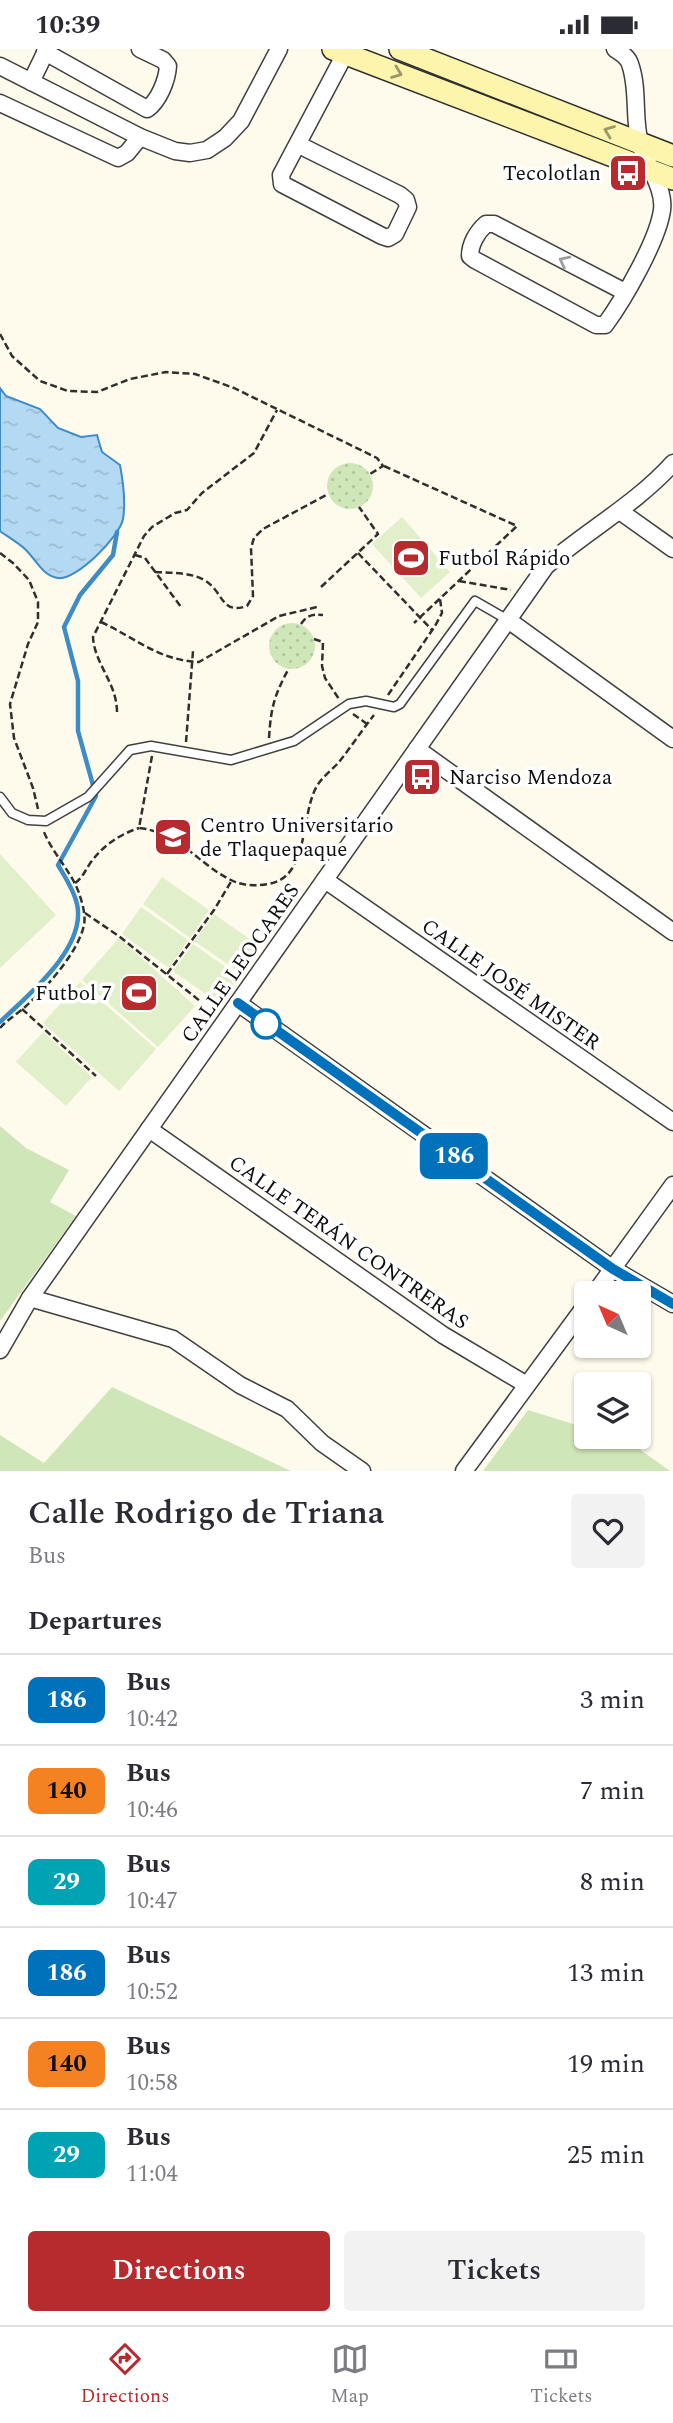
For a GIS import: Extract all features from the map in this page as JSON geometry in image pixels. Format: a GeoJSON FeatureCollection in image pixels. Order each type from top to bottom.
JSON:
{"type":"FeatureCollection","features":[{"type":"Feature","properties":{"kind":"street"},"geometry":{"type":"LineString","coordinates":[[31,82],[46,51],[147,109],[154,104],[168,73],[168,66],[163,60],[139,49]]}},
{"type":"Feature","properties":{"kind":"street"},"geometry":{"type":"LineString","coordinates":[[0,66],[140,137],[175,151],[190,153],[207,150],[225,138],[241,121],[279,49]]}},
{"type":"Feature","properties":{"kind":"street"},"geometry":{"type":"LineString","coordinates":[[400,49],[673,156]]}},
{"type":"Feature","properties":{"kind":"street"},"geometry":{"type":"LineString","coordinates":[[615,49],[629,60],[634,81],[640,143],[663,207],[656,233],[625,292],[605,325],[596,325],[470,255],[470,247],[481,228],[486,224],[494,225],[625,292]]}},
{"type":"Feature","properties":{"kind":"street"},"geometry":{"type":"LineString","coordinates":[[299,145],[406,200],[408,207],[395,234],[388,238],[382,236],[282,184],[281,176],[299,145],[339,51],[673,179]]}},
{"type":"Feature","properties":{"kind":"street"},"geometry":{"type":"LineString","coordinates":[[1,106],[118,158],[127,153],[140,137]]}},
{"type":"Feature","properties":{"kind":"street","name":"CALLE LEOCARES"},"geometry":{"type":"LineString","coordinates":[[0,1350],[30,1298],[546,566],[621,512],[656,482],[673,463]]}},
{"type":"Feature","properties":{"kind":"street"},"geometry":{"type":"LineString","coordinates":[[621,512],[673,548]]}},
{"type":"Feature","properties":{"kind":"street"},"geometry":{"type":"LineString","coordinates":[[508,620],[673,739]]}},
{"type":"Feature","properties":{"kind":"street"},"geometry":{"type":"LineString","coordinates":[[417,749],[673,932]]}},
{"type":"Feature","properties":{"kind":"street","name":"CALLE JOSÉ MISTER"},"geometry":{"type":"LineString","coordinates":[[325,880],[673,1122]]}},
{"type":"Feature","properties":{"kind":"street"},"geometry":{"type":"LineString","coordinates":[[238,1003],[613,1269],[673,1304]]}},
{"type":"Feature","properties":{"kind":"street","name":"CALLE TERÁN CONTRERAS"},"geometry":{"type":"LineString","coordinates":[[149,1129],[443,1335],[527,1385]]}},
{"type":"Feature","properties":{"kind":"street"},"geometry":{"type":"LineString","coordinates":[[604,1281],[673,1185]]}},
{"type":"Feature","properties":{"kind":"street"},"geometry":{"type":"LineString","coordinates":[[30,1298],[173,1339],[240,1385],[287,1409],[322,1443],[362,1471]]}},
{"type":"Feature","properties":{"kind":"street"},"geometry":{"type":"LineString","coordinates":[[464,1471],[574,1321]]}},
{"type":"Feature","properties":{"kind":"lane"},"geometry":{"type":"LineString","coordinates":[[0,797],[12,813],[28,820],[46,821],[88,797],[131,750],[153,747],[231,760],[294,741],[345,707],[366,701],[394,707],[400,704],[475,601],[508,620]]}},
{"type":"Feature","properties":{"kind":"path"},"geometry":{"type":"LineString","coordinates":[[0,334],[12,356],[40,381],[68,391],[97,392],[131,379],[166,372],[195,374],[233,388],[377,458],[383,466],[517,526],[414,623]]}},
{"type":"Feature","properties":{"kind":"path"},"geometry":{"type":"LineString","coordinates":[[117,712],[117,699],[93,637],[144,536],[152,527],[175,513],[187,510],[201,493],[254,453],[277,410]]}},
{"type":"Feature","properties":{"kind":"path"},"geometry":{"type":"LineString","coordinates":[[370,474],[383,466]]}},
{"type":"Feature","properties":{"kind":"path"},"geometry":{"type":"LineString","coordinates":[[155,572],[186,574],[203,580],[214,587],[227,606],[236,610],[247,606],[253,596],[251,548],[254,538],[263,529],[328,494]]}},
{"type":"Feature","properties":{"kind":"path"},"geometry":{"type":"LineString","coordinates":[[321,587],[378,534],[359,507]]}},
{"type":"Feature","properties":{"kind":"path"},"geometry":{"type":"LineString","coordinates":[[0,553],[13,562],[29,580],[38,602],[38,622],[28,644],[10,704],[14,738],[33,787],[40,820],[49,844],[74,884],[85,913],[84,925],[70,954],[37,995],[0,1028]]}},
{"type":"Feature","properties":{"kind":"path"},"geometry":{"type":"LineString","coordinates":[[358,553],[432,630]]}},
{"type":"Feature","properties":{"kind":"path"},"geometry":{"type":"LineString","coordinates":[[135,555],[145,558],[181,607]]}},
{"type":"Feature","properties":{"kind":"path"},"geometry":{"type":"LineString","coordinates":[[459,581],[527,593]]}},
{"type":"Feature","properties":{"kind":"path"},"geometry":{"type":"LineString","coordinates":[[74,884],[83,877],[104,847],[124,833],[139,828],[156,830],[170,837],[232,880],[251,886],[273,883],[287,877],[303,846],[309,804],[318,784],[367,724],[432,630],[442,613],[440,599]]}},
{"type":"Feature","properties":{"kind":"path"},"geometry":{"type":"LineString","coordinates":[[101,622],[156,653],[199,661],[279,616],[317,607]]}},
{"type":"Feature","properties":{"kind":"path"},"geometry":{"type":"LineString","coordinates":[[301,624],[305,617],[312,614],[323,615]]}},
{"type":"Feature","properties":{"kind":"path"},"geometry":{"type":"LineString","coordinates":[[314,639],[323,642],[322,666],[326,678],[345,707],[367,724]]}},
{"type":"Feature","properties":{"kind":"path"},"geometry":{"type":"LineString","coordinates":[[185,752],[193,651]]}},
{"type":"Feature","properties":{"kind":"path"},"geometry":{"type":"LineString","coordinates":[[268,749],[270,715],[275,694],[289,668]]}},
{"type":"Feature","properties":{"kind":"path"},"geometry":{"type":"LineString","coordinates":[[139,828],[153,747]]}},
{"type":"Feature","properties":{"kind":"path"},"geometry":{"type":"LineString","coordinates":[[167,974],[214,910],[232,880]]}},
{"type":"Feature","properties":{"kind":"path"},"geometry":{"type":"LineString","coordinates":[[85,913],[120,936],[200,1001]]}},
{"type":"Feature","properties":{"kind":"path"},"geometry":{"type":"LineString","coordinates":[[22,1009],[96,1076]]}},
{"type":"Feature","properties":{"kind":"green space"},"geometry":{"type":"Polygon","coordinates":[[[350,463],[366,470],[373,486],[366,502],[350,509],[334,502],[327,486],[334,470],[350,463]]]}},
{"type":"Feature","properties":{"kind":"green space","name":"Futbol Rápido"},"geometry":{"type":"Polygon","coordinates":[[[402,517],[450,572],[421,598],[372,544],[402,517]]]}},
{"type":"Feature","properties":{"kind":"green space"},"geometry":{"type":"Polygon","coordinates":[[[292,623],[308,630],[315,646],[308,662],[292,669],[276,662],[269,646],[276,630],[292,623]]]}},
{"type":"Feature","properties":{"kind":"green space"},"geometry":{"type":"Polygon","coordinates":[[[0,854],[56,915],[0,968],[0,854]]]}},
{"type":"Feature","properties":{"kind":"green space"},"geometry":{"type":"Polygon","coordinates":[[[162,877],[209,910],[190,938],[143,904],[162,877]]]}},
{"type":"Feature","properties":{"kind":"green space"},"geometry":{"type":"Polygon","coordinates":[[[141,907],[188,940],[169,968],[122,934],[141,907]]]}},
{"type":"Feature","properties":{"kind":"green space"},"geometry":{"type":"Polygon","coordinates":[[[214,914],[261,947],[242,974],[194,941],[214,914]]]}},
{"type":"Feature","properties":{"kind":"green space","name":"Futbol 7"},"geometry":{"type":"Polygon","coordinates":[[[119,938],[195,1006],[158,1047],[82,980],[119,938]]]}},
{"type":"Feature","properties":{"kind":"green space"},"geometry":{"type":"Polygon","coordinates":[[[193,944],[240,977],[220,1004],[173,971],[193,944]]]}},
{"type":"Feature","properties":{"kind":"green space","name":"Futbol 7"},"geometry":{"type":"Polygon","coordinates":[[[80,982],[156,1049],[119,1091],[43,1023],[80,982]]]}},
{"type":"Feature","properties":{"kind":"green space"},"geometry":{"type":"Polygon","coordinates":[[[43,1032],[92,1077],[66,1106],[16,1062],[43,1032]]]}},
{"type":"Feature","properties":{"kind":"green space"},"geometry":{"type":"Polygon","coordinates":[[[0,1126],[26,1148],[69,1170],[50,1202],[76,1216],[0,1321],[0,1126]]]}},
{"type":"Feature","properties":{"kind":"green space"},"geometry":{"type":"Polygon","coordinates":[[[112,1387],[291,1471],[0,1471],[0,1435],[44,1463],[112,1387]]]}},
{"type":"Feature","properties":{"kind":"green space"},"geometry":{"type":"Polygon","coordinates":[[[528,1410],[574,1424],[574,1449],[639,1449],[670,1471],[483,1471],[528,1410]]]}},
{"type":"Feature","properties":{"kind":"water"},"geometry":{"type":"Polygon","coordinates":[[[0,388],[6,396],[40,409],[58,428],[81,437],[97,435],[102,452],[120,465],[124,505],[120,527],[96,556],[66,577],[58,578],[48,574],[23,547],[0,531],[0,388]]]}},
{"type":"Feature","properties":{"kind":"waterway"},"geometry":{"type":"LineString","coordinates":[[0,1022],[53,969],[73,937],[78,921],[76,899],[58,865],[96,796],[78,731],[78,681],[64,627],[80,595],[113,555],[117,532]]}},
{"type":"Feature","properties":{"kind":"bus line","name":"186"},"geometry":{"type":"LineString","coordinates":[[238,1003],[613,1269],[673,1304]]}},
{"type":"Feature","properties":{"kind":"place","name":"Tecolotlan"},"geometry":{"type":"Point","coordinates":[628,173]}},
{"type":"Feature","properties":{"kind":"place","name":"Futbol Rápido"},"geometry":{"type":"Point","coordinates":[411,558]}},
{"type":"Feature","properties":{"kind":"place","name":"Narciso Mendoza"},"geometry":{"type":"Point","coordinates":[422,777]}},
{"type":"Feature","properties":{"kind":"place","name":"Centro Universitario de Tlaquepaque"},"geometry":{"type":"Point","coordinates":[173,837]}},
{"type":"Feature","properties":{"kind":"place","name":"Futbol 7"},"geometry":{"type":"Point","coordinates":[139,993]}}]}
